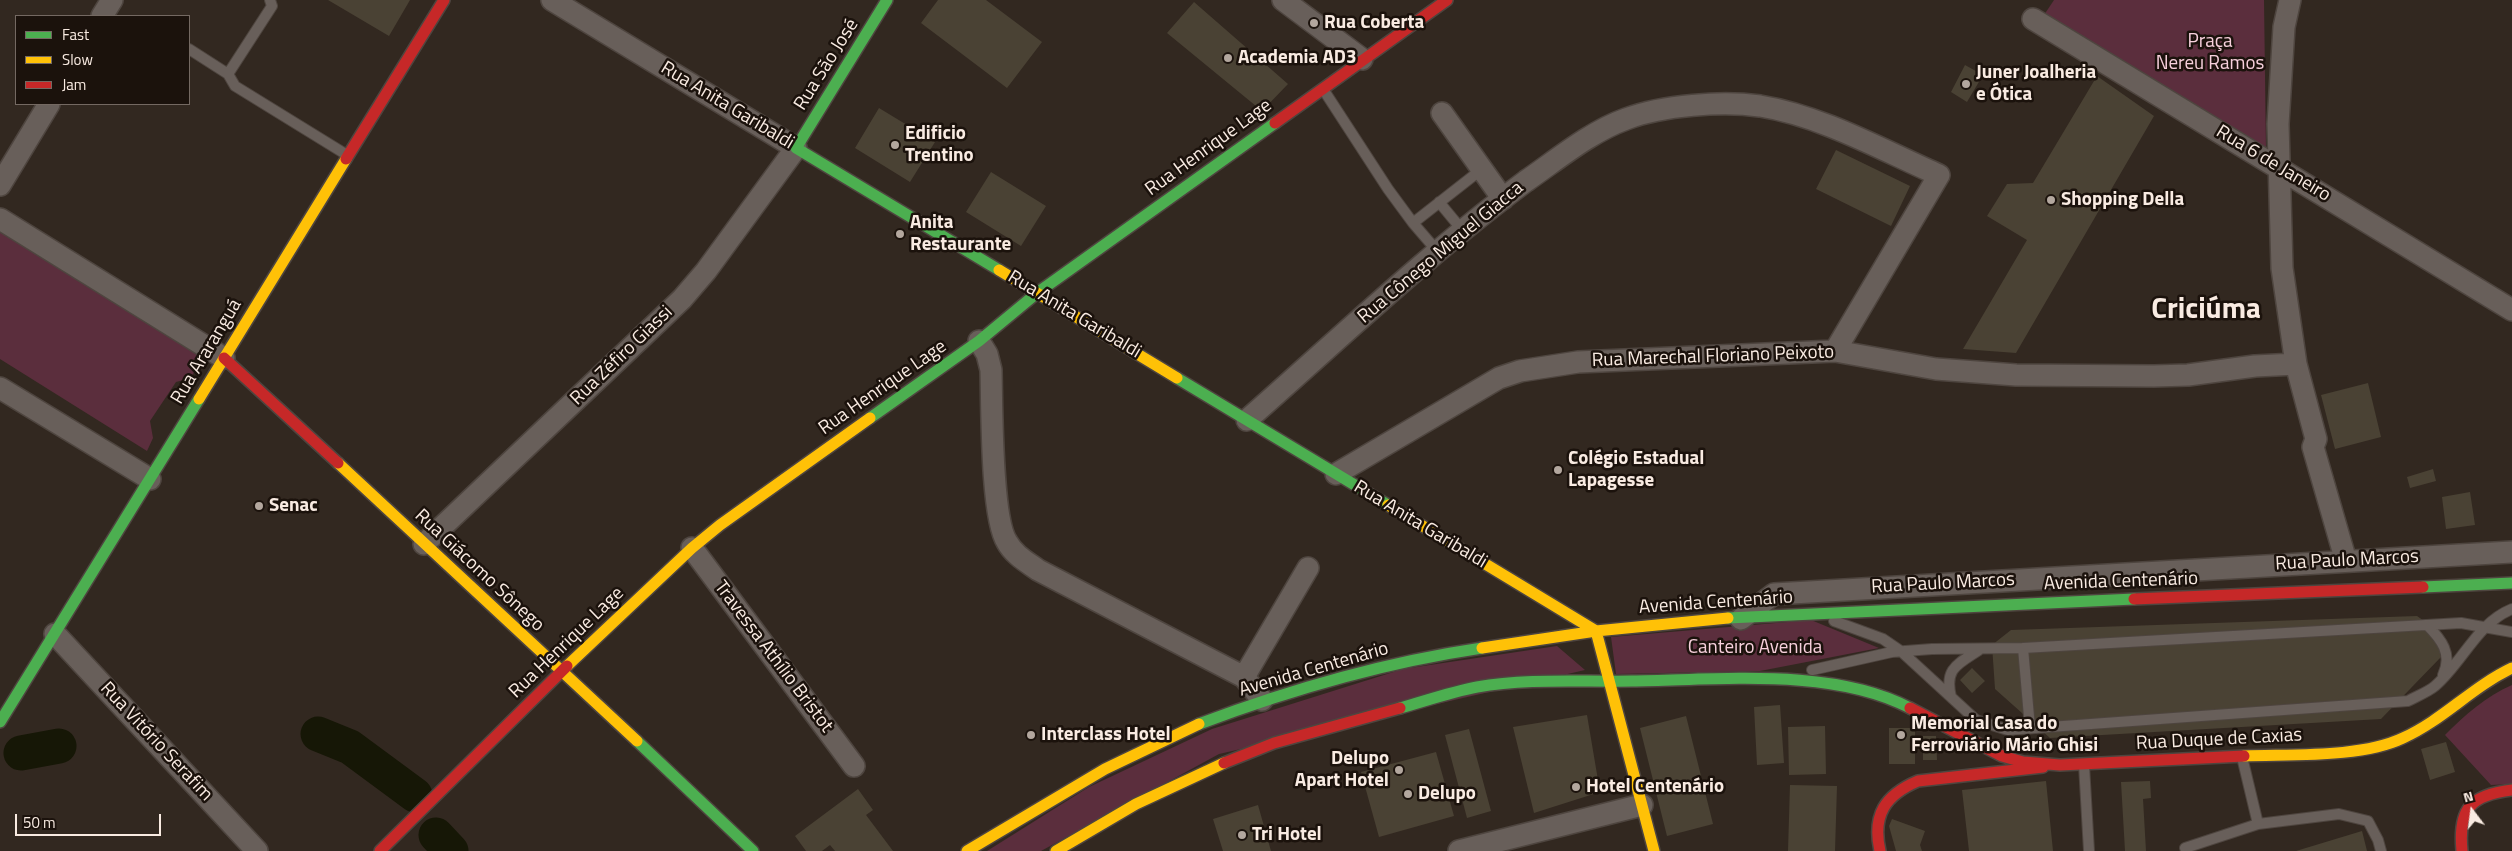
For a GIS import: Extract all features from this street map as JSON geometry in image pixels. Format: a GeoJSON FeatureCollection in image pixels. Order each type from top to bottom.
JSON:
{"type":"FeatureCollection","features":[{"type":"Feature","properties":{"kind":"main road","name":"Rua Araranguá"},"geometry":{"type":"LineString","coordinates":[[0,722],[444,0]]}},
{"type":"Feature","properties":{"kind":"main road","name":"Rua São José"},"geometry":{"type":"LineString","coordinates":[[796,148],[887,0]]}},
{"type":"Feature","properties":{"kind":"main road","name":"Rua Henrique Lage"},"geometry":{"type":"LineString","coordinates":[[380,851],[563,671],[692,548],[720,525],[979,341],[1037,293],[1447,0]]}},
{"type":"Feature","properties":{"kind":"main road","name":"Rua Anita Garibaldi"},"geometry":{"type":"LineString","coordinates":[[796,148],[1596,631]]}},
{"type":"Feature","properties":{"kind":"main road","name":"Rua Giácomo Sônego"},"geometry":{"type":"LineString","coordinates":[[224,358],[563,671],[753,851]]}},
{"type":"Feature","properties":{"kind":"main road","name":"Avenida Centenário"},"geometry":{"type":"LineString","coordinates":[[967,851],[1105,769],[1181,732],[1262,700],[1408,662],[1596,631],[1680,621],[1741,619],[1806,613],[2512,583]]}},
{"type":"Feature","properties":{"kind":"main road"},"geometry":{"type":"LineString","coordinates":[[1596,631],[1654,851]]}},
{"type":"Feature","properties":{"kind":"main road","name":"Rua Duque de Caxias"},"geometry":{"type":"LineString","coordinates":[[2060,765],[2351,751],[2378,747],[2404,738],[2468,694],[2512,668]]}},
{"type":"Feature","properties":{"kind":"main road"},"geometry":{"type":"LineString","coordinates":[[1056,851],[1092,828],[1136,804],[1215,766],[1274,743],[1477,687],[1543,682],[1818,681],[1869,690],[1893,699],[2002,756],[2023,762],[2060,765]]}},
{"type":"Feature","properties":{"kind":"main road"},"geometry":{"type":"LineString","coordinates":[[1880,851],[1876,828],[1879,819],[1886,804],[1903,786],[1918,781],[2060,765]]}},
{"type":"Feature","properties":{"kind":"main road"},"geometry":{"type":"LineString","coordinates":[[2462,851],[2460,826],[2468,806],[2478,797],[2492,792],[2512,790]]}},
{"type":"Feature","properties":{"kind":"street"},"geometry":{"type":"LineString","coordinates":[[103,15],[112,0]]}},
{"type":"Feature","properties":{"kind":"street","name":"Rua Anita Garibaldi"},"geometry":{"type":"LineString","coordinates":[[552,0],[796,148]]}},
{"type":"Feature","properties":{"kind":"street"},"geometry":{"type":"LineString","coordinates":[[1283,0],[1362,59]]}},
{"type":"Feature","properties":{"kind":"street"},"geometry":{"type":"LineString","coordinates":[[2290,0],[2284,36],[2278,124],[2282,268],[2296,364],[2316,439],[2313,448],[2346,560]]}},
{"type":"Feature","properties":{"kind":"street","name":"Rua 6 de Janeiro"},"geometry":{"type":"LineString","coordinates":[[2033,19],[2512,310]]}},
{"type":"Feature","properties":{"kind":"street"},"geometry":{"type":"LineString","coordinates":[[0,185],[48,105]]}},
{"type":"Feature","properties":{"kind":"street","name":"Rua Cônego Miguel Giacca"},"geometry":{"type":"LineString","coordinates":[[1247,420],[1438,252],[1503,199],[1602,130],[1628,118],[1695,106],[1759,106],[1785,112],[1825,125],[1939,175],[1835,351]]}},
{"type":"Feature","properties":{"kind":"street"},"geometry":{"type":"LineString","coordinates":[[1442,113],[1503,199]]}},
{"type":"Feature","properties":{"kind":"street","name":"Rua Zéfiro Giassi"},"geometry":{"type":"LineString","coordinates":[[424,544],[682,299],[706,271],[796,148]]}},
{"type":"Feature","properties":{"kind":"street"},"geometry":{"type":"LineString","coordinates":[[0,219],[224,358]]}},
{"type":"Feature","properties":{"kind":"street"},"geometry":{"type":"LineString","coordinates":[[979,341],[987,354],[991,370],[997,502],[1000,528],[1006,542],[1017,555],[1038,570],[1244,677],[1262,700]]}},
{"type":"Feature","properties":{"kind":"street","name":"Rua Marechal Floriano Peixoto"},"geometry":{"type":"LineString","coordinates":[[1336,474],[1491,382],[1520,371],[1578,362],[1835,351],[1936,369],[2016,375],[2154,376],[2188,375],[2255,366],[2296,364]]}},
{"type":"Feature","properties":{"kind":"street"},"geometry":{"type":"LineString","coordinates":[[0,388],[150,479]]}},
{"type":"Feature","properties":{"kind":"street","name":"Travessa Athílio Bristot"},"geometry":{"type":"LineString","coordinates":[[692,548],[854,766]]}},
{"type":"Feature","properties":{"kind":"street","name":"Rua Paulo Marcos"},"geometry":{"type":"LineString","coordinates":[[1741,619],[1774,594],[2512,552]]}},
{"type":"Feature","properties":{"kind":"street"},"geometry":{"type":"LineString","coordinates":[[1244,677],[1308,568]]}},
{"type":"Feature","properties":{"kind":"street","name":"Rua Vitório Serafim"},"geometry":{"type":"LineString","coordinates":[[55,634],[257,851]]}},
{"type":"Feature","properties":{"kind":"street"},"geometry":{"type":"LineString","coordinates":[[1459,851],[1642,805]]}},
{"type":"Feature","properties":{"kind":"lane"},"geometry":{"type":"LineString","coordinates":[[228,74],[272,6],[270,0]]}},
{"type":"Feature","properties":{"kind":"lane"},"geometry":{"type":"LineString","coordinates":[[190,50],[228,74],[235,86],[348,156]]}},
{"type":"Feature","properties":{"kind":"lane"},"geometry":{"type":"LineString","coordinates":[[1322,88],[1388,189],[1438,252]]}},
{"type":"Feature","properties":{"kind":"lane"},"geometry":{"type":"LineString","coordinates":[[1413,222],[1482,169]]}},
{"type":"Feature","properties":{"kind":"lane"},"geometry":{"type":"LineString","coordinates":[[1439,202],[1463,231]]}},
{"type":"Feature","properties":{"kind":"lane"},"geometry":{"type":"LineString","coordinates":[[1806,613],[1864,631],[1883,639],[1902,652],[1976,720],[2008,730],[2408,701],[2435,686],[2461,658],[2484,627],[2499,614],[2512,609]]}},
{"type":"Feature","properties":{"kind":"lane"},"geometry":{"type":"LineString","coordinates":[[1750,680],[1902,652],[1932,649],[1980,650],[2022,648],[2461,623],[2512,632]]}},
{"type":"Feature","properties":{"kind":"lane"},"geometry":{"type":"LineString","coordinates":[[2426,625],[2442,640],[2446,652],[2447,667],[2442,678]]}},
{"type":"Feature","properties":{"kind":"lane"},"geometry":{"type":"LineString","coordinates":[[2022,648],[2030,728]]}},
{"type":"Feature","properties":{"kind":"lane"},"geometry":{"type":"LineString","coordinates":[[1951,698],[1948,685],[1949,674],[1954,668],[1980,650]]}},
{"type":"Feature","properties":{"kind":"lane"},"geometry":{"type":"LineString","coordinates":[[2242,756],[2258,824]]}},
{"type":"Feature","properties":{"kind":"lane"},"geometry":{"type":"LineString","coordinates":[[2084,764],[2089,851]]}},
{"type":"Feature","properties":{"kind":"lane"},"geometry":{"type":"LineString","coordinates":[[2185,848],[2258,824],[2339,814],[2368,821],[2378,840],[2381,851]]}},
{"type":"Feature","properties":{"kind":"green space","name":"Praça Nereu Ramos"},"geometry":{"type":"Polygon","coordinates":[[[2054,0],[2264,0],[2266,150],[2044,15],[2054,0]]]}},
{"type":"Feature","properties":{"kind":"green space"},"geometry":{"type":"Polygon","coordinates":[[[0,231],[202,357],[191,378],[176,382],[150,421],[153,438],[147,451],[0,359],[0,231]]]}},
{"type":"Feature","properties":{"kind":"green space","name":"Canteiro Avenida"},"geometry":{"type":"Polygon","coordinates":[[[1811,620],[1879,648],[1760,671],[1616,674],[1611,637],[1811,620]]]}},
{"type":"Feature","properties":{"kind":"green space"},"geometry":{"type":"Polygon","coordinates":[[[1557,646],[1585,670],[1219,754],[1041,851],[987,851],[1089,787],[1212,729],[1403,669],[1557,646]]]}},
{"type":"Feature","properties":{"kind":"green space"},"geometry":{"type":"Polygon","coordinates":[[[2512,685],[2512,784],[2491,785],[2445,735],[2476,707],[2502,689],[2512,685]]]}},
{"type":"Feature","properties":{"kind":"building"},"geometry":{"type":"Polygon","coordinates":[[[328,0],[410,0],[389,36],[328,0]]]}},
{"type":"Feature","properties":{"kind":"building"},"geometry":{"type":"Polygon","coordinates":[[[938,0],[986,0],[1042,42],[1007,88],[921,23],[938,0]]]}},
{"type":"Feature","properties":{"kind":"building","name":"Academia AD3"},"geometry":{"type":"Polygon","coordinates":[[[1194,2],[1288,84],[1262,111],[1167,33],[1194,2]]]}},
{"type":"Feature","properties":{"kind":"building","name":"Juner Joalheria e Ótica"},"geometry":{"type":"Polygon","coordinates":[[[1965,65],[1983,75],[1967,102],[1951,92],[1965,65]]]}},
{"type":"Feature","properties":{"kind":"building","name":"Shopping Della"},"geometry":{"type":"Polygon","coordinates":[[[2097,76],[2154,116],[2016,353],[1963,349],[2027,240],[1987,216],[2007,184],[2033,183],[2097,76]]]}},
{"type":"Feature","properties":{"kind":"building","name":"Edificio Trentino"},"geometry":{"type":"Polygon","coordinates":[[[879,108],[935,142],[910,182],[855,148],[879,108]]]}},
{"type":"Feature","properties":{"kind":"building"},"geometry":{"type":"Polygon","coordinates":[[[1836,150],[1910,186],[1891,226],[1816,189],[1836,150]]]}},
{"type":"Feature","properties":{"kind":"building"},"geometry":{"type":"Polygon","coordinates":[[[991,172],[1046,206],[1021,246],[966,212],[991,172]]]}},
{"type":"Feature","properties":{"kind":"building"},"geometry":{"type":"Polygon","coordinates":[[[2368,383],[2381,437],[2335,449],[2321,395],[2368,383]]]}},
{"type":"Feature","properties":{"kind":"building"},"geometry":{"type":"Polygon","coordinates":[[[2433,469],[2436,481],[2410,488],[2407,477],[2433,469]]]}},
{"type":"Feature","properties":{"kind":"building"},"geometry":{"type":"Polygon","coordinates":[[[2470,492],[2475,525],[2446,529],[2442,497],[2470,492]]]}},
{"type":"Feature","properties":{"kind":"building"},"geometry":{"type":"Polygon","coordinates":[[[2417,616],[2437,630],[2441,657],[2381,719],[2050,738],[1995,689],[1992,645],[2011,630],[2417,616]]]}},
{"type":"Feature","properties":{"kind":"building"},"geometry":{"type":"Polygon","coordinates":[[[1972,668],[1985,681],[1972,693],[1960,680],[1972,668]]]}},
{"type":"Feature","properties":{"kind":"building"},"geometry":{"type":"Polygon","coordinates":[[[1780,705],[1784,763],[1757,765],[1754,707],[1780,705]]]}},
{"type":"Feature","properties":{"kind":"building"},"geometry":{"type":"Polygon","coordinates":[[[1587,715],[1600,792],[1534,813],[1513,727],[1587,715]]]}},
{"type":"Feature","properties":{"kind":"building"},"geometry":{"type":"Polygon","coordinates":[[[1686,716],[1713,824],[1667,836],[1640,728],[1686,716]]]}},
{"type":"Feature","properties":{"kind":"building"},"geometry":{"type":"Polygon","coordinates":[[[1825,726],[1826,774],[1789,775],[1788,727],[1825,726]]]}},
{"type":"Feature","properties":{"kind":"building"},"geometry":{"type":"Polygon","coordinates":[[[1889,728],[1915,728],[1915,764],[1889,764],[1889,728]]]}},
{"type":"Feature","properties":{"kind":"building","name":"Delupo"},"geometry":{"type":"Polygon","coordinates":[[[1469,729],[1491,811],[1467,818],[1445,735],[1469,729]]]}},
{"type":"Feature","properties":{"kind":"building"},"geometry":{"type":"Polygon","coordinates":[[[1923,736],[1936,736],[1937,760],[1923,760],[1923,736]]]}},
{"type":"Feature","properties":{"kind":"building"},"geometry":{"type":"Polygon","coordinates":[[[2446,742],[2455,772],[2430,780],[2421,749],[2446,742]]]}},
{"type":"Feature","properties":{"kind":"building","name":"Delupo"},"geometry":{"type":"Polygon","coordinates":[[[1436,752],[1454,816],[1379,837],[1361,772],[1436,752]]]}},
{"type":"Feature","properties":{"kind":"building"},"geometry":{"type":"Polygon","coordinates":[[[2046,781],[2053,851],[1969,851],[1962,790],[2046,781]]]}},
{"type":"Feature","properties":{"kind":"building"},"geometry":{"type":"Polygon","coordinates":[[[2150,781],[2151,798],[2143,799],[2146,851],[2125,851],[2121,782],[2150,781]]]}},
{"type":"Feature","properties":{"kind":"building"},"geometry":{"type":"Polygon","coordinates":[[[1790,785],[1837,786],[1835,851],[1788,851],[1790,785]]]}},
{"type":"Feature","properties":{"kind":"building"},"geometry":{"type":"Polygon","coordinates":[[[858,789],[873,810],[866,815],[893,851],[835,851],[830,845],[822,851],[806,851],[795,836],[858,789]]]}},
{"type":"Feature","properties":{"kind":"building","name":"Tri Hotel"},"geometry":{"type":"Polygon","coordinates":[[[1258,805],[1271,851],[1223,851],[1213,819],[1258,805]]]}},
{"type":"Feature","properties":{"kind":"building"},"geometry":{"type":"Polygon","coordinates":[[[1892,819],[1925,831],[1920,845],[1922,851],[1896,851],[1889,826],[1892,819]]]}},
{"type":"Feature","properties":{"kind":"building"},"geometry":{"type":"Polygon","coordinates":[[[2362,831],[2367,851],[2296,851],[2362,831]]]}},
{"type":"Feature","properties":{"kind":"waterway"},"geometry":{"type":"LineString","coordinates":[[318,734],[350,747],[415,795]]}},
{"type":"Feature","properties":{"kind":"waterway"},"geometry":{"type":"LineString","coordinates":[[21,753],[59,746]]}},
{"type":"Feature","properties":{"kind":"waterway"},"geometry":{"type":"LineString","coordinates":[[436,835],[451,851]]}},
{"type":"Feature","properties":{"kind":"traffic: fast"},"geometry":{"type":"LineString","coordinates":[[887,0],[796,148],[999,270]]}},
{"type":"Feature","properties":{"kind":"traffic: fast"},"geometry":{"type":"LineString","coordinates":[[870,418],[979,341],[1037,293],[1275,123]]}},
{"type":"Feature","properties":{"kind":"traffic: fast"},"geometry":{"type":"LineString","coordinates":[[1177,378],[1388,505]]}},
{"type":"Feature","properties":{"kind":"traffic: fast"},"geometry":{"type":"LineString","coordinates":[[0,722],[199,399]]}},
{"type":"Feature","properties":{"kind":"traffic: fast"},"geometry":{"type":"LineString","coordinates":[[2423,587],[2512,583]]}},
{"type":"Feature","properties":{"kind":"traffic: fast"},"geometry":{"type":"LineString","coordinates":[[1728,618],[2134,599]]}},
{"type":"Feature","properties":{"kind":"traffic: fast"},"geometry":{"type":"LineString","coordinates":[[1199,724],[1339,678],[1410,661],[1482,648]]}},
{"type":"Feature","properties":{"kind":"traffic: fast"},"geometry":{"type":"LineString","coordinates":[[1400,708],[1467,689],[1515,682],[1738,678],[1811,681],[1846,686],[1879,695],[1910,708]]}},
{"type":"Feature","properties":{"kind":"traffic: fast"},"geometry":{"type":"LineString","coordinates":[[637,741],[753,851]]}},
{"type":"Feature","properties":{"kind":"traffic: slow"},"geometry":{"type":"LineString","coordinates":[[199,399],[346,159]]}},
{"type":"Feature","properties":{"kind":"traffic: slow"},"geometry":{"type":"LineString","coordinates":[[999,270],[1177,378]]}},
{"type":"Feature","properties":{"kind":"traffic: slow"},"geometry":{"type":"LineString","coordinates":[[567,666],[692,548],[720,525],[870,418]]}},
{"type":"Feature","properties":{"kind":"traffic: slow"},"geometry":{"type":"LineString","coordinates":[[338,463],[637,741]]}},
{"type":"Feature","properties":{"kind":"traffic: slow"},"geometry":{"type":"LineString","coordinates":[[1388,505],[1596,631]]}},
{"type":"Feature","properties":{"kind":"traffic: slow"},"geometry":{"type":"LineString","coordinates":[[1482,648],[1596,631],[1728,618]]}},
{"type":"Feature","properties":{"kind":"traffic: slow"},"geometry":{"type":"LineString","coordinates":[[1596,631],[1654,851]]}},
{"type":"Feature","properties":{"kind":"traffic: slow"},"geometry":{"type":"LineString","coordinates":[[2244,756],[2325,754],[2367,749],[2386,744],[2418,731],[2484,684],[2512,668]]}},
{"type":"Feature","properties":{"kind":"traffic: slow"},"geometry":{"type":"LineString","coordinates":[[967,851],[1105,769],[1199,724]]}},
{"type":"Feature","properties":{"kind":"traffic: slow"},"geometry":{"type":"LineString","coordinates":[[1056,851],[1136,804],[1224,763]]}},
{"type":"Feature","properties":{"kind":"traffic: jam"},"geometry":{"type":"LineString","coordinates":[[346,159],[444,0]]}},
{"type":"Feature","properties":{"kind":"traffic: jam"},"geometry":{"type":"LineString","coordinates":[[1275,123],[1447,0]]}},
{"type":"Feature","properties":{"kind":"traffic: jam"},"geometry":{"type":"LineString","coordinates":[[224,358],[338,463]]}},
{"type":"Feature","properties":{"kind":"traffic: jam"},"geometry":{"type":"LineString","coordinates":[[2134,599],[2423,587]]}},
{"type":"Feature","properties":{"kind":"traffic: jam"},"geometry":{"type":"LineString","coordinates":[[380,851],[567,666]]}},
{"type":"Feature","properties":{"kind":"traffic: jam"},"geometry":{"type":"LineString","coordinates":[[1224,763],[1274,743],[1400,708]]}},
{"type":"Feature","properties":{"kind":"traffic: jam"},"geometry":{"type":"LineString","coordinates":[[1910,708],[2002,756],[2023,762],[2060,765],[2244,756]]}},
{"type":"Feature","properties":{"kind":"traffic: jam"},"geometry":{"type":"LineString","coordinates":[[1880,851],[1878,827],[1884,808],[1897,793],[1918,781],[2043,767]]}},
{"type":"Feature","properties":{"kind":"traffic: jam"},"geometry":{"type":"LineString","coordinates":[[2462,851],[2462,824],[2470,807],[2477,800],[2486,796],[2512,790]]}},
{"type":"Feature","properties":{"kind":"place","name":"Rua Coberta"},"geometry":{"type":"Point","coordinates":[1314,23]}},
{"type":"Feature","properties":{"kind":"place","name":"Academia AD3"},"geometry":{"type":"Point","coordinates":[1228,58]}},
{"type":"Feature","properties":{"kind":"place","name":"Juner Joalheria e Ótica"},"geometry":{"type":"Point","coordinates":[1966,84]}},
{"type":"Feature","properties":{"kind":"place","name":"Edificio Trentino"},"geometry":{"type":"Point","coordinates":[895,145]}},
{"type":"Feature","properties":{"kind":"place","name":"Shopping Della"},"geometry":{"type":"Point","coordinates":[2051,200]}},
{"type":"Feature","properties":{"kind":"place","name":"Anita Restaurante"},"geometry":{"type":"Point","coordinates":[900,234]}},
{"type":"Feature","properties":{"kind":"place","name":"Colégio Estadual Lapagesse"},"geometry":{"type":"Point","coordinates":[1558,470]}},
{"type":"Feature","properties":{"kind":"place","name":"Senac"},"geometry":{"type":"Point","coordinates":[259,506]}},
{"type":"Feature","properties":{"kind":"place","name":"Interclass Hotel"},"geometry":{"type":"Point","coordinates":[1031,735]}},
{"type":"Feature","properties":{"kind":"place","name":"Memorial Casa do Ferroviário Mário Ghisi"},"geometry":{"type":"Point","coordinates":[1901,735]}},
{"type":"Feature","properties":{"kind":"place","name":"Delupo Apart Hotel"},"geometry":{"type":"Point","coordinates":[1399,770]}},
{"type":"Feature","properties":{"kind":"place","name":"Hotel Centenário"},"geometry":{"type":"Point","coordinates":[1576,787]}},
{"type":"Feature","properties":{"kind":"place","name":"Delupo"},"geometry":{"type":"Point","coordinates":[1408,794]}},
{"type":"Feature","properties":{"kind":"place","name":"Tri Hotel"},"geometry":{"type":"Point","coordinates":[1242,835]}},
{"type":"Feature","properties":{"kind":"district","name":"Criciúma"},"geometry":{"type":"Point","coordinates":[2206,311]}}]}
